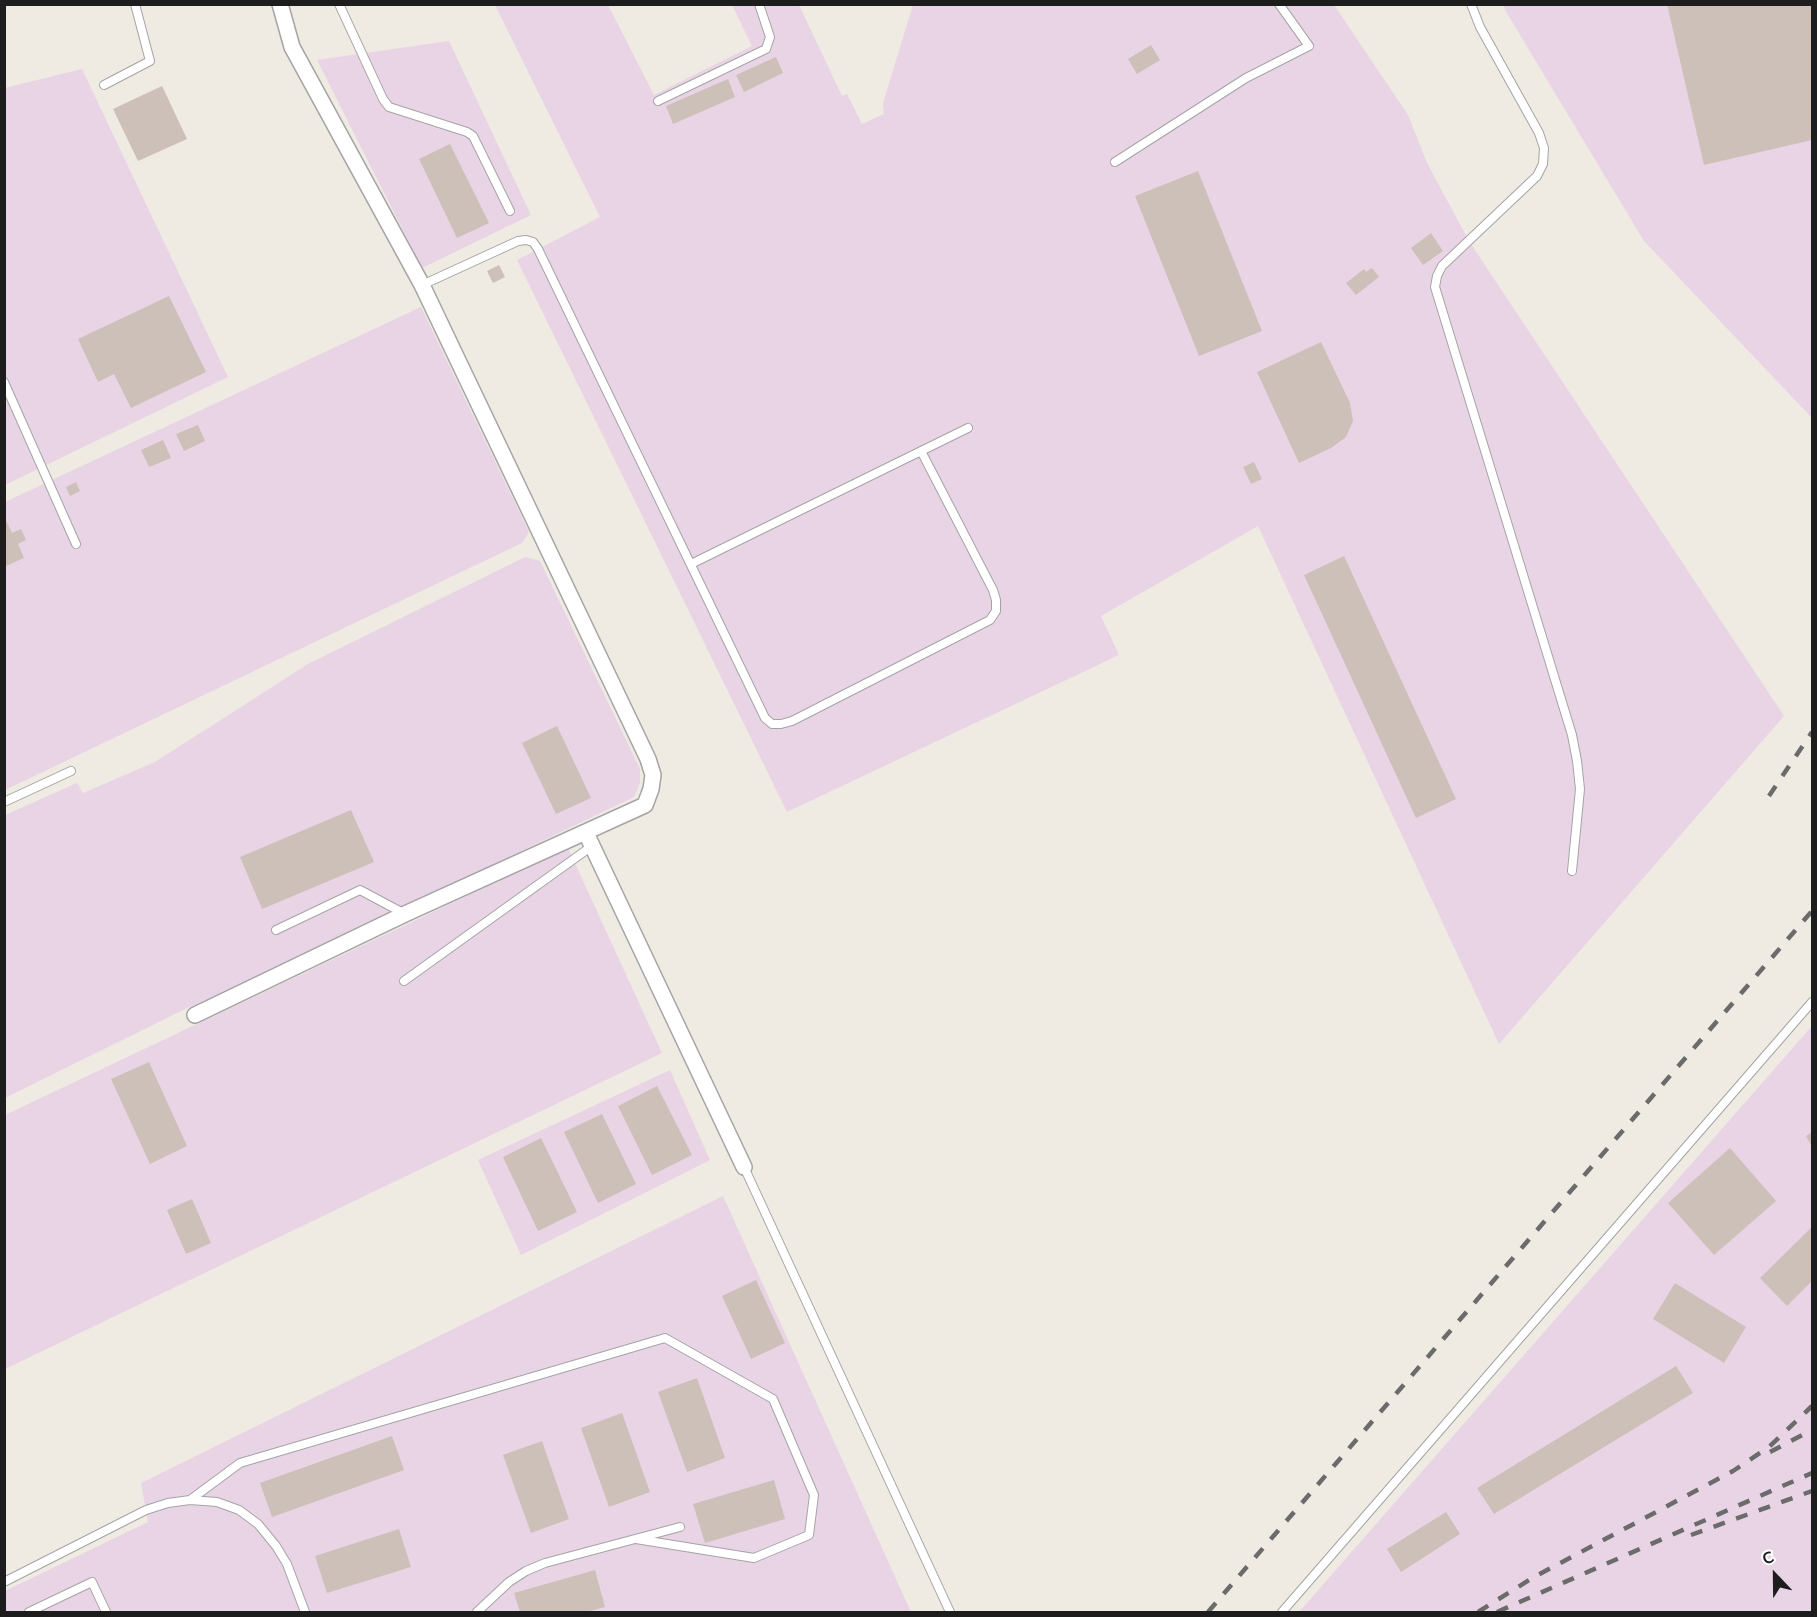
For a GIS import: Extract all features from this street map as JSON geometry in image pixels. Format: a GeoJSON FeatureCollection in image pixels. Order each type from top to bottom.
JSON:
{"type":"FeatureCollection","features":[{"type":"Feature","properties":{"kind":"street"},"geometry":{"type":"LineString","coordinates":[[195,1015],[405,914],[589,839],[645,805],[653,775],[648,759],[422,285],[292,47],[280,4]]}},
{"type":"Feature","properties":{"kind":"street"},"geometry":{"type":"LineString","coordinates":[[589,839],[744,1167]]}},
{"type":"Feature","properties":{"kind":"lane"},"geometry":{"type":"LineString","coordinates":[[104,86],[150,61],[135,4]]}},
{"type":"Feature","properties":{"kind":"lane"},"geometry":{"type":"LineString","coordinates":[[339,4],[383,99],[389,107],[467,132],[473,136],[510,211]]}},
{"type":"Feature","properties":{"kind":"lane"},"geometry":{"type":"LineString","coordinates":[[658,101],[766,49],[770,37],[759,4]]}},
{"type":"Feature","properties":{"kind":"lane"},"geometry":{"type":"LineString","coordinates":[[1115,162],[1246,78],[1309,46],[1279,4]]}},
{"type":"Feature","properties":{"kind":"lane"},"geometry":{"type":"LineString","coordinates":[[1471,4],[1480,27],[1539,134],[1544,148],[1543,164],[1537,176],[1442,267],[1435,287],[1572,735],[1580,789],[1572,871]]}},
{"type":"Feature","properties":{"kind":"lane"},"geometry":{"type":"LineString","coordinates":[[422,285],[518,241],[533,242],[765,718],[772,724],[792,721],[990,620],[996,611],[993,590],[921,451]]}},
{"type":"Feature","properties":{"kind":"lane"},"geometry":{"type":"LineString","coordinates":[[4,382],[76,544]]}},
{"type":"Feature","properties":{"kind":"lane"},"geometry":{"type":"LineString","coordinates":[[691,564],[968,428]]}},
{"type":"Feature","properties":{"kind":"lane"},"geometry":{"type":"LineString","coordinates":[[4,802],[71,771]]}},
{"type":"Feature","properties":{"kind":"lane"},"geometry":{"type":"LineString","coordinates":[[404,981],[589,839]]}},
{"type":"Feature","properties":{"kind":"lane"},"geometry":{"type":"LineString","coordinates":[[276,930],[360,890],[405,914]]}},
{"type":"Feature","properties":{"kind":"lane"},"geometry":{"type":"LineString","coordinates":[[1282,1612],[1812,1002]]}},
{"type":"Feature","properties":{"kind":"lane"},"geometry":{"type":"LineString","coordinates":[[744,1167],[950,1612]]}},
{"type":"Feature","properties":{"kind":"lane"},"geometry":{"type":"LineString","coordinates":[[190,1500],[240,1463],[665,1338],[773,1399],[814,1495],[809,1535],[754,1558],[636,1539]]}},
{"type":"Feature","properties":{"kind":"lane"},"geometry":{"type":"LineString","coordinates":[[4,1582],[146,1510],[168,1503],[190,1500],[217,1502],[239,1510],[258,1524],[276,1546],[287,1564],[305,1612]]}},
{"type":"Feature","properties":{"kind":"lane"},"geometry":{"type":"LineString","coordinates":[[477,1612],[509,1582],[545,1563],[680,1527]]}},
{"type":"Feature","properties":{"kind":"lane"},"geometry":{"type":"LineString","coordinates":[[29,1612],[92,1582],[106,1612]]}},
{"type":"Feature","properties":{"kind":"shaded area"},"geometry":{"type":"Polygon","coordinates":[[[495,5],[608,5],[654,95],[752,46],[732,5],[799,5],[842,96],[847,94],[862,124],[884,114],[883,103],[913,5],[1334,5],[1408,115],[1427,163],[1469,241],[1784,716],[1499,1044],[1258,526],[1101,616],[1119,655],[787,812],[517,260],[600,217],[495,5]]]}},
{"type":"Feature","properties":{"kind":"shaded area"},"geometry":{"type":"Polygon","coordinates":[[[1504,5],[1812,5],[1812,418],[1644,241],[1504,5]]]}},
{"type":"Feature","properties":{"kind":"shaded area"},"geometry":{"type":"Polygon","coordinates":[[[449,41],[531,215],[422,268],[317,60],[449,41]]]}},
{"type":"Feature","properties":{"kind":"shaded area"},"geometry":{"type":"Polygon","coordinates":[[[82,69],[228,377],[5,485],[5,88],[82,69]]]}},
{"type":"Feature","properties":{"kind":"shaded area"},"geometry":{"type":"Polygon","coordinates":[[[421,307],[529,532],[522,543],[5,790],[5,502],[421,307]]]}},
{"type":"Feature","properties":{"kind":"shaded area"},"geometry":{"type":"Polygon","coordinates":[[[525,557],[540,561],[640,769],[640,783],[634,797],[252,980],[183,1010],[5,1098],[5,815],[77,783],[83,793],[155,762],[308,664],[525,557]]]}},
{"type":"Feature","properties":{"kind":"shaded area"},"geometry":{"type":"Polygon","coordinates":[[[568,848],[662,1053],[5,1369],[5,1115],[568,848]]]}},
{"type":"Feature","properties":{"kind":"shaded area"},"geometry":{"type":"Polygon","coordinates":[[[1812,1026],[1812,1612],[1299,1612],[1812,1026]]]}},
{"type":"Feature","properties":{"kind":"shaded area"},"geometry":{"type":"Polygon","coordinates":[[[670,1070],[710,1160],[521,1255],[478,1160],[670,1070]]]}},
{"type":"Feature","properties":{"kind":"shaded area"},"geometry":{"type":"Polygon","coordinates":[[[723,1196],[911,1612],[5,1612],[5,1591],[148,1522],[141,1483],[723,1196]]]}},
{"type":"Feature","properties":{"kind":"building"},"geometry":{"type":"Polygon","coordinates":[[[1667,4],[1812,4],[1812,140],[1704,165],[1667,4]]]}},
{"type":"Feature","properties":{"kind":"building"},"geometry":{"type":"Polygon","coordinates":[[[1151,45],[1160,60],[1137,74],[1128,59],[1151,45]]]}},
{"type":"Feature","properties":{"kind":"building"},"geometry":{"type":"Polygon","coordinates":[[[776,57],[783,73],[744,92],[736,75],[776,57]]]}},
{"type":"Feature","properties":{"kind":"building"},"geometry":{"type":"Polygon","coordinates":[[[728,79],[735,97],[673,124],[666,106],[728,79]]]}},
{"type":"Feature","properties":{"kind":"building"},"geometry":{"type":"Polygon","coordinates":[[[162,86],[187,139],[138,161],[113,109],[162,86]]]}},
{"type":"Feature","properties":{"kind":"building"},"geometry":{"type":"Polygon","coordinates":[[[450,144],[489,223],[457,238],[419,159],[450,144]]]}},
{"type":"Feature","properties":{"kind":"building"},"geometry":{"type":"Polygon","coordinates":[[[1198,171],[1262,331],[1199,356],[1135,196],[1198,171]]]}},
{"type":"Feature","properties":{"kind":"building"},"geometry":{"type":"Polygon","coordinates":[[[1431,233],[1443,251],[1423,265],[1411,248],[1431,233]]]}},
{"type":"Feature","properties":{"kind":"building"},"geometry":{"type":"Polygon","coordinates":[[[499,265],[505,277],[493,283],[487,271],[499,265]]]}},
{"type":"Feature","properties":{"kind":"building"},"geometry":{"type":"Polygon","coordinates":[[[1372,268],[1379,277],[1356,295],[1346,283],[1364,269],[1366,272],[1372,268]]]}},
{"type":"Feature","properties":{"kind":"building"},"geometry":{"type":"Polygon","coordinates":[[[169,296],[206,372],[131,408],[114,374],[98,382],[78,339],[169,296]]]}},
{"type":"Feature","properties":{"kind":"building"},"geometry":{"type":"Polygon","coordinates":[[[1321,342],[1350,403],[1353,421],[1346,437],[1331,448],[1299,463],[1257,372],[1321,342]]]}},
{"type":"Feature","properties":{"kind":"building"},"geometry":{"type":"Polygon","coordinates":[[[198,425],[205,441],[184,451],[176,434],[198,425]]]}},
{"type":"Feature","properties":{"kind":"building"},"geometry":{"type":"Polygon","coordinates":[[[163,440],[171,458],[149,467],[141,450],[163,440]]]}},
{"type":"Feature","properties":{"kind":"building"},"geometry":{"type":"Polygon","coordinates":[[[1254,462],[1262,479],[1251,484],[1243,467],[1254,462]]]}},
{"type":"Feature","properties":{"kind":"building"},"geometry":{"type":"Polygon","coordinates":[[[76,482],[80,491],[70,496],[66,487],[76,482]]]}},
{"type":"Feature","properties":{"kind":"building"},"geometry":{"type":"Polygon","coordinates":[[[4,516],[12,533],[21,529],[26,540],[18,544],[24,558],[4,567],[4,516]]]}},
{"type":"Feature","properties":{"kind":"building"},"geometry":{"type":"Polygon","coordinates":[[[1344,556],[1456,799],[1416,818],[1304,575],[1344,556]]]}},
{"type":"Feature","properties":{"kind":"building"},"geometry":{"type":"Polygon","coordinates":[[[557,726],[591,798],[556,814],[522,743],[557,726]]]}},
{"type":"Feature","properties":{"kind":"building"},"geometry":{"type":"Polygon","coordinates":[[[351,810],[374,862],[262,909],[240,857],[351,810]]]}},
{"type":"Feature","properties":{"kind":"building"},"geometry":{"type":"Polygon","coordinates":[[[149,1062],[187,1146],[150,1164],[111,1079],[149,1062]]]}},
{"type":"Feature","properties":{"kind":"building"},"geometry":{"type":"Polygon","coordinates":[[[657,1086],[692,1155],[652,1175],[618,1106],[657,1086]]]}},
{"type":"Feature","properties":{"kind":"building"},"geometry":{"type":"Polygon","coordinates":[[[602,1114],[636,1184],[598,1203],[564,1132],[602,1114]]]}},
{"type":"Feature","properties":{"kind":"building"},"geometry":{"type":"Polygon","coordinates":[[[1812,1132],[1812,1147],[1806,1136],[1812,1132]]]}},
{"type":"Feature","properties":{"kind":"building"},"geometry":{"type":"Polygon","coordinates":[[[541,1138],[577,1212],[538,1231],[503,1157],[541,1138]]]}},
{"type":"Feature","properties":{"kind":"building"},"geometry":{"type":"Polygon","coordinates":[[[1730,1148],[1776,1201],[1714,1255],[1668,1203],[1730,1148]]]}},
{"type":"Feature","properties":{"kind":"building"},"geometry":{"type":"Polygon","coordinates":[[[192,1199],[211,1243],[186,1254],[167,1210],[192,1199]]]}},
{"type":"Feature","properties":{"kind":"building"},"geometry":{"type":"Polygon","coordinates":[[[1812,1227],[1812,1281],[1787,1306],[1760,1278],[1812,1227]]]}},
{"type":"Feature","properties":{"kind":"building"},"geometry":{"type":"Polygon","coordinates":[[[756,1280],[785,1343],[751,1359],[722,1296],[756,1280]]]}},
{"type":"Feature","properties":{"kind":"building"},"geometry":{"type":"Polygon","coordinates":[[[1675,1283],[1746,1327],[1724,1363],[1653,1319],[1675,1283]]]}},
{"type":"Feature","properties":{"kind":"building"},"geometry":{"type":"Polygon","coordinates":[[[1676,1366],[1693,1393],[1494,1514],[1477,1488],[1676,1366]]]}},
{"type":"Feature","properties":{"kind":"building"},"geometry":{"type":"Polygon","coordinates":[[[697,1378],[725,1458],[687,1472],[658,1392],[697,1378]]]}},
{"type":"Feature","properties":{"kind":"building"},"geometry":{"type":"Polygon","coordinates":[[[622,1413],[650,1492],[609,1507],[581,1428],[622,1413]]]}},
{"type":"Feature","properties":{"kind":"building"},"geometry":{"type":"Polygon","coordinates":[[[392,1436],[404,1470],[272,1517],[260,1483],[392,1436]]]}},
{"type":"Feature","properties":{"kind":"building"},"geometry":{"type":"Polygon","coordinates":[[[542,1441],[569,1519],[531,1533],[503,1455],[542,1441]]]}},
{"type":"Feature","properties":{"kind":"building"},"geometry":{"type":"Polygon","coordinates":[[[774,1480],[785,1519],[705,1543],[693,1504],[774,1480]]]}},
{"type":"Feature","properties":{"kind":"building"},"geometry":{"type":"Polygon","coordinates":[[[1446,1512],[1460,1534],[1401,1572],[1387,1549],[1446,1512]]]}},
{"type":"Feature","properties":{"kind":"building"},"geometry":{"type":"Polygon","coordinates":[[[399,1529],[411,1567],[327,1593],[315,1556],[399,1529]]]}},
{"type":"Feature","properties":{"kind":"building"},"geometry":{"type":"Polygon","coordinates":[[[595,1570],[605,1607],[586,1612],[520,1612],[514,1593],[595,1570]]]}},
{"type":"Feature","properties":{"kind":"railway"},"geometry":{"type":"LineString","coordinates":[[1769,796],[1812,732]]}},
{"type":"Feature","properties":{"kind":"railway"},"geometry":{"type":"LineString","coordinates":[[1208,1612],[1812,911]]}},
{"type":"Feature","properties":{"kind":"railway"},"geometry":{"type":"LineString","coordinates":[[1478,1612],[1534,1577],[1733,1471],[1769,1447],[1812,1406]]}},
{"type":"Feature","properties":{"kind":"railway"},"geometry":{"type":"LineString","coordinates":[[1770,1452],[1812,1430]]}},
{"type":"Feature","properties":{"kind":"railway"},"geometry":{"type":"LineString","coordinates":[[1497,1612],[1812,1473]]}},
{"type":"Feature","properties":{"kind":"railway"},"geometry":{"type":"LineString","coordinates":[[1691,1535],[1812,1491]]}}]}
